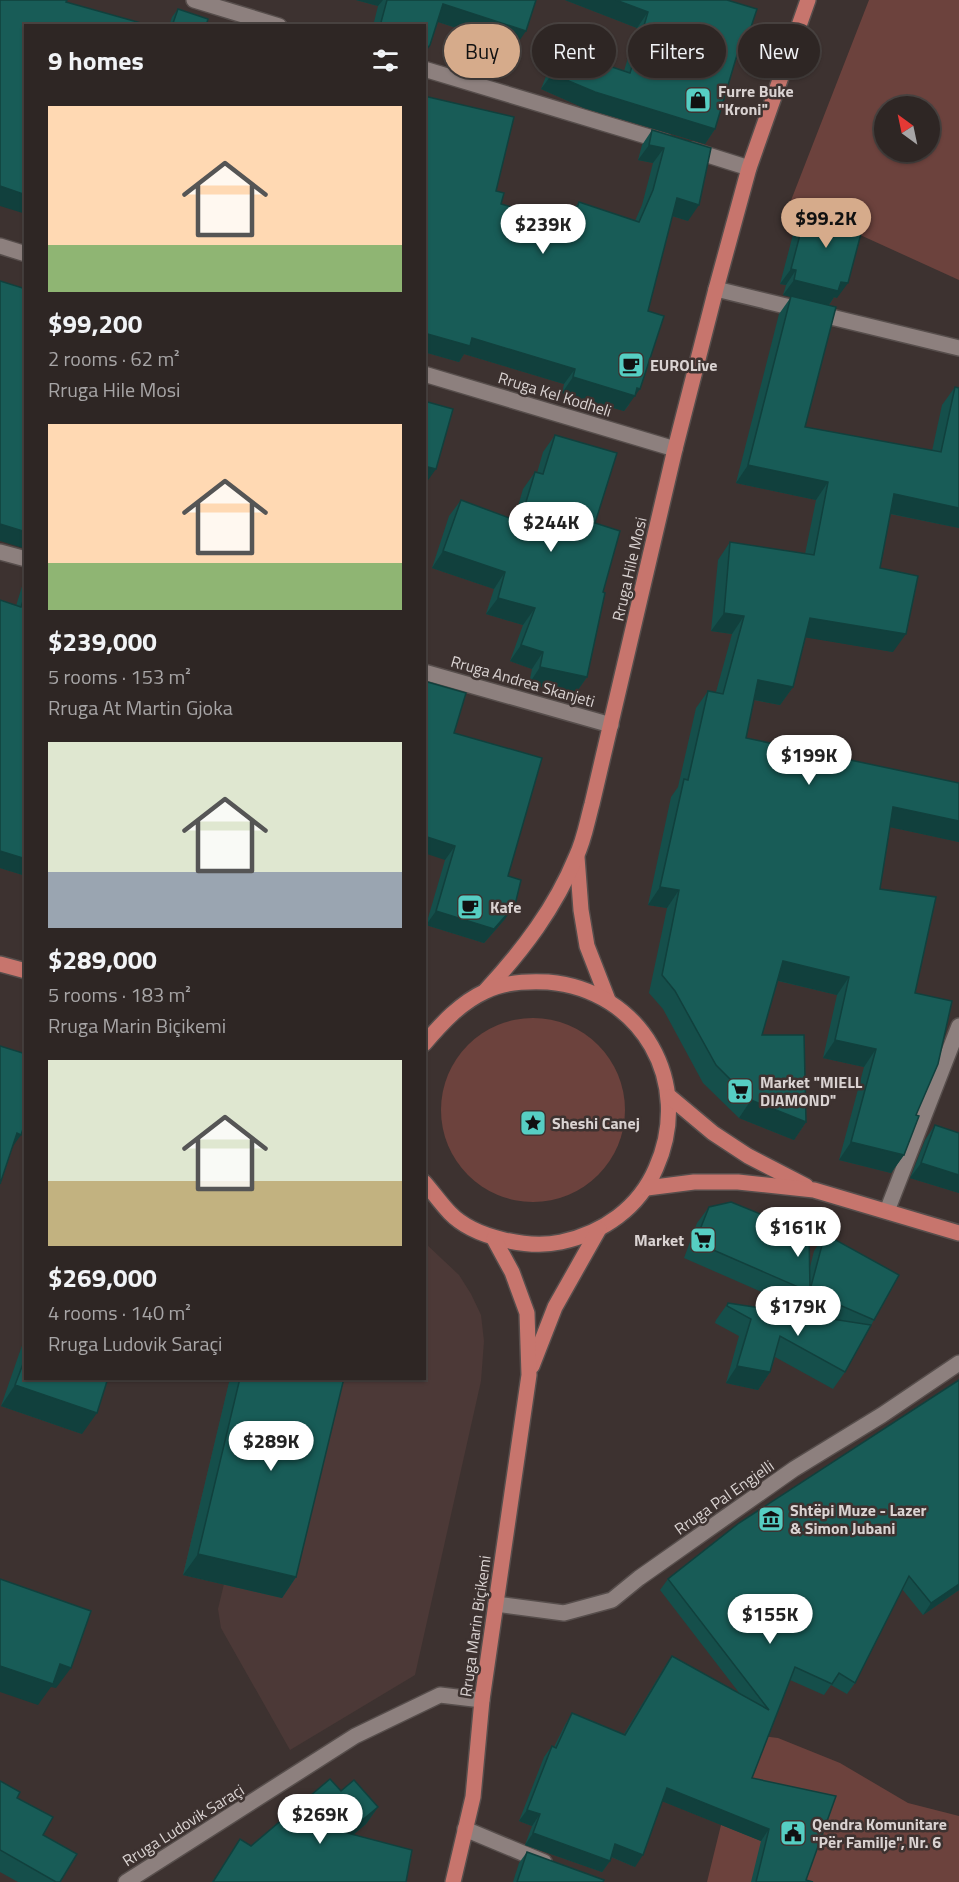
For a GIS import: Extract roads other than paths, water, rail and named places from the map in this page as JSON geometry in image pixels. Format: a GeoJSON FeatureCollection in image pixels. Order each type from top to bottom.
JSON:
{"type":"FeatureCollection","features":[{"type":"Feature","properties":{"kind":"main road","name":"Rruga Hile Mosi"},"geometry":{"type":"LineString","coordinates":[[486,990],[524,949],[547,914],[577,856],[716,289],[749,168],[807,0]]}},
{"type":"Feature","properties":{"kind":"main road","name":"Rruga Hile Mosi"},"geometry":{"type":"LineString","coordinates":[[577,856],[581,910],[587,946],[608,1000]]}},
{"type":"Feature","properties":{"kind":"main road"},"geometry":{"type":"LineString","coordinates":[[0,964],[24,970]]}},
{"type":"Feature","properties":{"kind":"main road"},"geometry":{"type":"LineString","coordinates":[[426,1042],[451,1013],[486,990],[527,981],[569,984],[608,1000],[638,1026],[659,1059],[670,1097],[667,1144],[647,1188],[619,1218],[583,1238],[542,1246],[494,1239],[452,1215],[426,1184]]}},
{"type":"Feature","properties":{"kind":"main road"},"geometry":{"type":"LineString","coordinates":[[670,1097],[713,1132],[748,1156],[814,1190]]}},
{"type":"Feature","properties":{"kind":"main road"},"geometry":{"type":"LineString","coordinates":[[647,1188],[694,1182],[738,1182],[814,1190],[959,1233]]}},
{"type":"Feature","properties":{"kind":"main road","name":"Rruga Marin Biçikemi"},"geometry":{"type":"LineString","coordinates":[[529,1375],[555,1306],[599,1228]]}},
{"type":"Feature","properties":{"kind":"main road","name":"Rruga Marin Biçikemi"},"geometry":{"type":"LineString","coordinates":[[453,1882],[473,1797],[482,1700],[529,1375],[527,1312],[512,1272],[494,1239]]}},
{"type":"Feature","properties":{"kind":"street"},"geometry":{"type":"LineString","coordinates":[[194,0],[272,24]]}},
{"type":"Feature","properties":{"kind":"street"},"geometry":{"type":"LineString","coordinates":[[426,70],[749,168]]}},
{"type":"Feature","properties":{"kind":"street"},"geometry":{"type":"LineString","coordinates":[[0,246],[24,253]]}},
{"type":"Feature","properties":{"kind":"street"},"geometry":{"type":"LineString","coordinates":[[716,289],[959,348]]}},
{"type":"Feature","properties":{"kind":"street","name":"Rruga Kel Kodheli"},"geometry":{"type":"LineString","coordinates":[[426,375],[675,449]]}},
{"type":"Feature","properties":{"kind":"street"},"geometry":{"type":"LineString","coordinates":[[0,552],[24,559]]}},
{"type":"Feature","properties":{"kind":"street","name":"Rruga Andrea Skanjeti"},"geometry":{"type":"LineString","coordinates":[[426,673],[611,724]]}},
{"type":"Feature","properties":{"kind":"street"},"geometry":{"type":"LineString","coordinates":[[887,1211],[959,1026]]}},
{"type":"Feature","properties":{"kind":"street","name":"Rruga Pal Engjelli"},"geometry":{"type":"LineString","coordinates":[[496,1604],[564,1614],[612,1600],[639,1578],[794,1469],[882,1415],[959,1363]]}},
{"type":"Feature","properties":{"kind":"street","name":"Rruga Ludovik Saraçi"},"geometry":{"type":"LineString","coordinates":[[126,1882],[355,1736],[440,1695],[482,1700]]}},
{"type":"Feature","properties":{"kind":"street"},"geometry":{"type":"LineString","coordinates":[[465,1829],[558,1866]]}},
{"type":"Feature","properties":{"kind":"place","name":"Furre Buke \"Kroni\""},"geometry":{"type":"Point","coordinates":[698,100]}},
{"type":"Feature","properties":{"kind":"place","name":"EUROLive"},"geometry":{"type":"Point","coordinates":[631,365]}},
{"type":"Feature","properties":{"kind":"place","name":"Kafe"},"geometry":{"type":"Point","coordinates":[470,907]}},
{"type":"Feature","properties":{"kind":"place","name":"Market \"MIELL DIAMOND\""},"geometry":{"type":"Point","coordinates":[740,1091]}},
{"type":"Feature","properties":{"kind":"place","name":"Sheshi Canej"},"geometry":{"type":"Point","coordinates":[533,1123]}},
{"type":"Feature","properties":{"kind":"place","name":"Market"},"geometry":{"type":"Point","coordinates":[703,1240]}},
{"type":"Feature","properties":{"kind":"place","name":"Shtëpi Muze - Lazer & Simon Jubani"},"geometry":{"type":"Point","coordinates":[771,1519]}},
{"type":"Feature","properties":{"kind":"place","name":"Qendra Komunitare \"Për Familje\", Nr. 6"},"geometry":{"type":"Point","coordinates":[793,1833]}}]}
